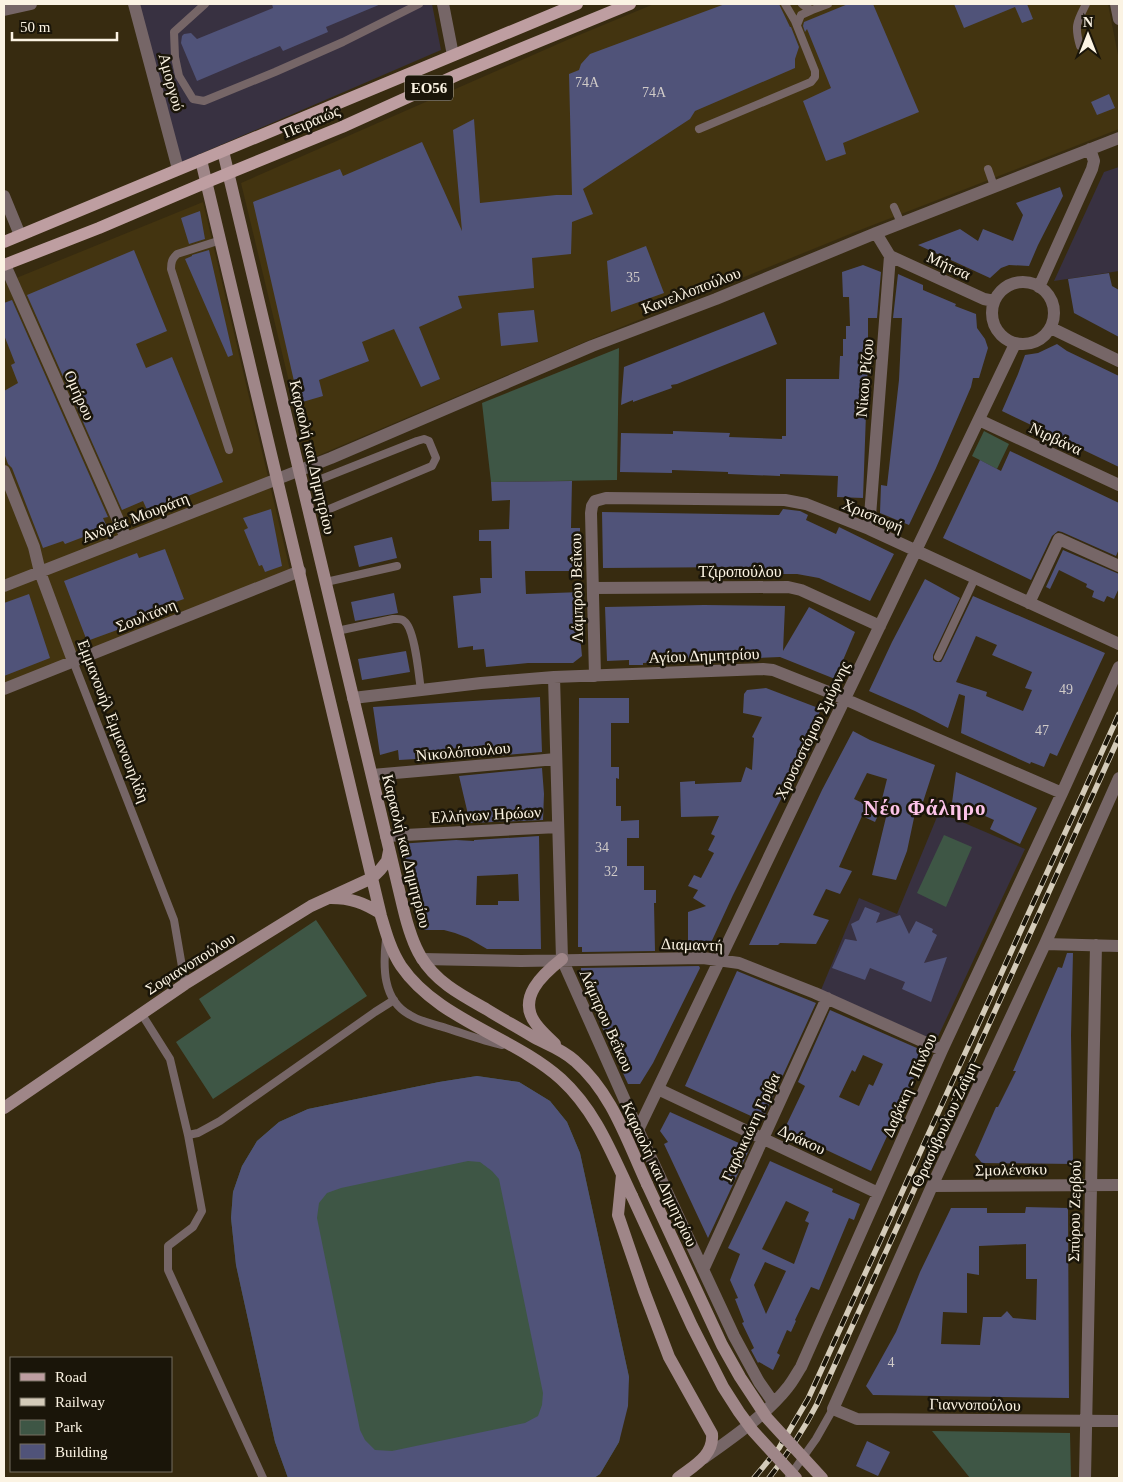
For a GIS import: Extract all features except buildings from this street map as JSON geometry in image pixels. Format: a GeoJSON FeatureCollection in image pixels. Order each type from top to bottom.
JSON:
{"type":"FeatureCollection","features":[{"type":"Feature","properties":{"kind":"main road","name":"Πειραιώς"},"geometry":{"type":"LineString","coordinates":[[4,242],[577,4]]}},
{"type":"Feature","properties":{"kind":"main road","name":"Πειραιώς"},"geometry":{"type":"LineString","coordinates":[[4,265],[100,228],[342,127],[457,75],[630,4]]}},
{"type":"Feature","properties":{"kind":"main road","name":"Καραολή και Δημητρίου"},"geometry":{"type":"LineString","coordinates":[[223,151],[408,928],[422,959],[437,978],[452,990],[560,1050],[587,1073],[608,1100],[722,1345],[740,1377],[767,1418],[822,1478]]}},
{"type":"Feature","properties":{"kind":"main road"},"geometry":{"type":"LineString","coordinates":[[201,160],[380,913],[394,954],[400,966],[412,980],[441,1005],[550,1070],[572,1090],[606,1138],[692,1326],[724,1387],[739,1412],[754,1431],[796,1478]]}},
{"type":"Feature","properties":{"kind":"main road","name":"Σοφιανοπούλου"},"geometry":{"type":"LineString","coordinates":[[4,1108],[185,984],[311,906],[372,878],[387,861],[389,849]]}},
{"type":"Feature","properties":{"kind":"main road"},"geometry":{"type":"LineString","coordinates":[[329,898],[359,901],[380,913]]}},
{"type":"Feature","properties":{"kind":"main road"},"geometry":{"type":"LineString","coordinates":[[560,1050],[535,1023],[529,1008],[532,991],[537,982],[562,959]]}},
{"type":"Feature","properties":{"kind":"main road"},"geometry":{"type":"LineString","coordinates":[[622,1175],[618,1216],[669,1357],[710,1430],[712,1444],[704,1458]]}},
{"type":"Feature","properties":{"kind":"main road","name":"Δαβάκη - Πίνδου"},"geometry":{"type":"LineString","coordinates":[[678,1478],[704,1458]]}},
{"type":"Feature","properties":{"kind":"street"},"geometry":{"type":"LineString","coordinates":[[4,10],[31,4]]}},
{"type":"Feature","properties":{"kind":"street","name":"Αμοργού"},"geometry":{"type":"LineString","coordinates":[[134,4],[178,169]]}},
{"type":"Feature","properties":{"kind":"street"},"geometry":{"type":"LineString","coordinates":[[443,4],[453,55]]}},
{"type":"Feature","properties":{"kind":"street"},"geometry":{"type":"LineString","coordinates":[[1116,4],[1119,19]]}},
{"type":"Feature","properties":{"kind":"street","name":"Κανελλοπούλου"},"geometry":{"type":"LineString","coordinates":[[278,479],[592,346],[716,299],[876,232],[1119,138]]}},
{"type":"Feature","properties":{"kind":"street"},"geometry":{"type":"LineString","coordinates":[[1039,287],[1092,169],[1094,161],[1090,149]]}},
{"type":"Feature","properties":{"kind":"street"},"geometry":{"type":"LineString","coordinates":[[4,196],[20,235]]}},
{"type":"Feature","properties":{"kind":"street"},"geometry":{"type":"LineString","coordinates":[[876,232],[890,256]]}},
{"type":"Feature","properties":{"kind":"street","name":"Μήτσα"},"geometry":{"type":"LineString","coordinates":[[890,256],[984,299],[994,301]]}},
{"type":"Feature","properties":{"kind":"street","name":"Νίκου Ρίζου"},"geometry":{"type":"LineString","coordinates":[[869,529],[890,256]]}},
{"type":"Feature","properties":{"kind":"street","name":"Ομήρου"},"geometry":{"type":"LineString","coordinates":[[4,265],[126,538]]}},
{"type":"Feature","properties":{"kind":"street"},"geometry":{"type":"LineString","coordinates":[[1024,282],[1039,287],[1046,292],[1052,303],[1054,315],[1051,328],[1045,335],[1034,342],[1025,344],[1015,344],[1004,338],[994,326],[992,313],[994,301],[1003,289],[1013,284],[1024,282]]}},
{"type":"Feature","properties":{"kind":"street"},"geometry":{"type":"LineString","coordinates":[[1051,328],[1119,360]]}},
{"type":"Feature","properties":{"kind":"street","name":"Χρυσοστόμου Σμύρνης"},"geometry":{"type":"LineString","coordinates":[[638,1130],[1015,344]]}},
{"type":"Feature","properties":{"kind":"street","name":"Νιρβάνα"},"geometry":{"type":"LineString","coordinates":[[979,420],[1119,485]]}},
{"type":"Feature","properties":{"kind":"street","name":"Εμμανουήλ Εμμανουηλίδη"},"geometry":{"type":"LineString","coordinates":[[4,471],[34,547],[40,572],[73,661]]}},
{"type":"Feature","properties":{"kind":"street","name":"Ανδρέα Μουράτη"},"geometry":{"type":"LineString","coordinates":[[4,586],[278,479]]}},
{"type":"Feature","properties":{"kind":"street","name":"Χριστοφή"},"geometry":{"type":"LineString","coordinates":[[595,501],[606,498],[785,500],[806,504],[869,529],[915,552],[1119,644]]}},
{"type":"Feature","properties":{"kind":"street","name":"Λάμπρου Βεΐκου"},"geometry":{"type":"LineString","coordinates":[[595,501],[591,513],[595,676]]}},
{"type":"Feature","properties":{"kind":"street"},"geometry":{"type":"LineString","coordinates":[[1029,603],[1059,539],[1119,566]]}},
{"type":"Feature","properties":{"kind":"street","name":"Σουλτάνη"},"geometry":{"type":"LineString","coordinates":[[4,689],[300,571]]}},
{"type":"Feature","properties":{"kind":"street","name":"Τζιροπούλου"},"geometry":{"type":"LineString","coordinates":[[593,588],[788,587],[801,590],[880,626]]}},
{"type":"Feature","properties":{"kind":"street","name":"Δαβάκη - Πίνδου"},"geometry":{"type":"LineString","coordinates":[[704,1458],[741,1431],[774,1402],[788,1387],[801,1367],[942,1050],[1119,667]]}},
{"type":"Feature","properties":{"kind":"street","name":"Αγίου Δημητρίου"},"geometry":{"type":"LineString","coordinates":[[353,698],[554,676],[773,670],[1062,793]]}},
{"type":"Feature","properties":{"kind":"street","name":"Λάμπρου Βεΐκου"},"geometry":{"type":"LineString","coordinates":[[554,676],[562,959],[638,1130],[745,1358],[759,1382],[774,1402]]}},
{"type":"Feature","properties":{"kind":"street","name":"Νικολόπουλου"},"geometry":{"type":"LineString","coordinates":[[372,775],[556,759]]}},
{"type":"Feature","properties":{"kind":"street","name":"Θρασύβουλου Ζαΐμη"},"geometry":{"type":"LineString","coordinates":[[833,1408],[932,1186],[1046,944],[1119,778]]}},
{"type":"Feature","properties":{"kind":"street","name":"Ελλήνων Ηρώων"},"geometry":{"type":"LineString","coordinates":[[386,836],[558,827]]}},
{"type":"Feature","properties":{"kind":"street"},"geometry":{"type":"LineString","coordinates":[[1046,944],[1119,946]]}},
{"type":"Feature","properties":{"kind":"street","name":"Σπύρου Ζερβού"},"geometry":{"type":"LineString","coordinates":[[1086,1478],[1096,945]]}},
{"type":"Feature","properties":{"kind":"street","name":"Διαμαντή"},"geometry":{"type":"LineString","coordinates":[[422,959],[521,961],[562,959],[720,959],[739,963],[828,998],[942,1050]]}},
{"type":"Feature","properties":{"kind":"street","name":"Γαρδικιώτη Γρίβα"},"geometry":{"type":"LineString","coordinates":[[703,1270],[828,998]]}},
{"type":"Feature","properties":{"kind":"street","name":"Δράκου"},"geometry":{"type":"LineString","coordinates":[[658,1089],[878,1193]]}},
{"type":"Feature","properties":{"kind":"street","name":"Σμολένσκυ"},"geometry":{"type":"LineString","coordinates":[[932,1186],[1119,1185]]}},
{"type":"Feature","properties":{"kind":"street","name":"Γιαννοπούλου"},"geometry":{"type":"LineString","coordinates":[[833,1408],[858,1420],[1119,1421]]}},
{"type":"Feature","properties":{"kind":"lane"},"geometry":{"type":"LineString","coordinates":[[205,4],[174,32],[175,57],[179,76],[193,99],[204,101],[335,46],[419,4]]}},
{"type":"Feature","properties":{"kind":"lane"},"geometry":{"type":"LineString","coordinates":[[698,130],[811,82],[814,79],[815,71],[797,25],[785,4]]}},
{"type":"Feature","properties":{"kind":"lane"},"geometry":{"type":"LineString","coordinates":[[802,4],[812,10]]}},
{"type":"Feature","properties":{"kind":"lane"},"geometry":{"type":"LineString","coordinates":[[797,25],[801,15],[828,4]]}},
{"type":"Feature","properties":{"kind":"lane"},"geometry":{"type":"LineString","coordinates":[[1080,46],[1076,24],[1086,4]]}},
{"type":"Feature","properties":{"kind":"lane"},"geometry":{"type":"LineString","coordinates":[[988,169],[994,186]]}},
{"type":"Feature","properties":{"kind":"lane"},"geometry":{"type":"LineString","coordinates":[[894,207],[901,223]]}},
{"type":"Feature","properties":{"kind":"lane"},"geometry":{"type":"LineString","coordinates":[[221,240],[177,254],[172,258],[171,269],[229,450]]}},
{"type":"Feature","properties":{"kind":"lane"},"geometry":{"type":"LineString","coordinates":[[386,434],[390,452]]}},
{"type":"Feature","properties":{"kind":"lane"},"geometry":{"type":"LineString","coordinates":[[321,479],[424,439],[429,441],[436,458],[432,466],[327,510]]}},
{"type":"Feature","properties":{"kind":"lane"},"geometry":{"type":"LineString","coordinates":[[326,582],[397,566]]}},
{"type":"Feature","properties":{"kind":"lane"},"geometry":{"type":"LineString","coordinates":[[938,657],[975,578]]}},
{"type":"Feature","properties":{"kind":"lane"},"geometry":{"type":"LineString","coordinates":[[337,631],[399,618],[404,621],[412,631],[421,691]]}},
{"type":"Feature","properties":{"kind":"lane","name":"Εμμανουήλ Εμμανουηλίδη"},"geometry":{"type":"LineString","coordinates":[[73,661],[174,920],[185,984]]}},
{"type":"Feature","properties":{"kind":"lane"},"geometry":{"type":"LineString","coordinates":[[386,934],[384,957],[386,981],[389,992],[402,1010],[418,1020],[481,1040],[516,1048]]}},
{"type":"Feature","properties":{"kind":"lane"},"geometry":{"type":"LineString","coordinates":[[188,1135],[220,1121],[394,1000]]}},
{"type":"Feature","properties":{"kind":"lane"},"geometry":{"type":"LineString","coordinates":[[141,1013],[170,1059],[188,1135],[202,1211],[193,1227],[168,1246],[168,1270],[263,1478]]}},
{"type":"Feature","properties":{"kind":"lane","name":"Θρασύβουλου Ζαΐμη"},"geometry":{"type":"LineString","coordinates":[[788,1478],[816,1439],[833,1408]]}},
{"type":"Feature","properties":{"kind":"shaded area"},"geometry":{"type":"Polygon","coordinates":[[[138,4],[432,4],[441,50],[179,163],[138,4]]]}},
{"type":"Feature","properties":{"kind":"shaded area"},"geometry":{"type":"Polygon","coordinates":[[[654,4],[1108,4],[1119,60],[1119,129],[855,232],[587,341],[317,456],[312,457],[308,455],[241,183],[567,40],[654,4]]]}},
{"type":"Feature","properties":{"kind":"shaded area"},"geometry":{"type":"Polygon","coordinates":[[[1119,167],[1119,271],[1054,281],[1104,172],[1119,167]]]}},
{"type":"Feature","properties":{"kind":"shaded area"},"geometry":{"type":"Polygon","coordinates":[[[203,202],[290,570],[4,684],[4,283],[203,202]]]}},
{"type":"Feature","properties":{"kind":"shaded area"},"geometry":{"type":"Polygon","coordinates":[[[939,812],[1025,849],[936,1041],[821,990],[859,898],[897,914],[939,812]]]}},
{"type":"Feature","properties":{"kind":"green space"},"geometry":{"type":"Polygon","coordinates":[[[619,348],[617,480],[491,482],[482,403],[619,348]]]}},
{"type":"Feature","properties":{"kind":"green space"},"geometry":{"type":"Polygon","coordinates":[[[984,431],[1009,444],[997,469],[972,456],[984,431]]]}},
{"type":"Feature","properties":{"kind":"green space"},"geometry":{"type":"Polygon","coordinates":[[[944,835],[972,847],[946,907],[917,893],[944,835]]]}},
{"type":"Feature","properties":{"kind":"green space"},"geometry":{"type":"Polygon","coordinates":[[[316,920],[367,996],[213,1099],[176,1042],[211,1018],[199,999],[316,920]]]}},
{"type":"Feature","properties":{"kind":"green space"},"geometry":{"type":"Polygon","coordinates":[[[477,1076],[519,1082],[550,1101],[567,1122],[580,1153],[629,1377],[619,1442],[600,1474],[594,1478],[288,1478],[275,1442],[236,1265],[231,1218],[233,1192],[242,1166],[257,1141],[279,1122],[308,1109],[477,1076]]]}},
{"type":"Feature","properties":{"kind":"green space"},"geometry":{"type":"Polygon","coordinates":[[[932,1431],[1070,1433],[1071,1478],[970,1478],[932,1431]]]}},
{"type":"Feature","properties":{"kind":"railway"},"geometry":{"type":"LineString","coordinates":[[754,1478],[779,1448],[808,1399],[1119,714]]}},
{"type":"Feature","properties":{"kind":"railway"},"geometry":{"type":"LineString","coordinates":[[769,1478],[782,1461],[817,1404],[1119,737]]}},
{"type":"Feature","properties":{"kind":"district","name":"Νέο Φάληρο"},"geometry":{"type":"Point","coordinates":[925,808]}}]}
